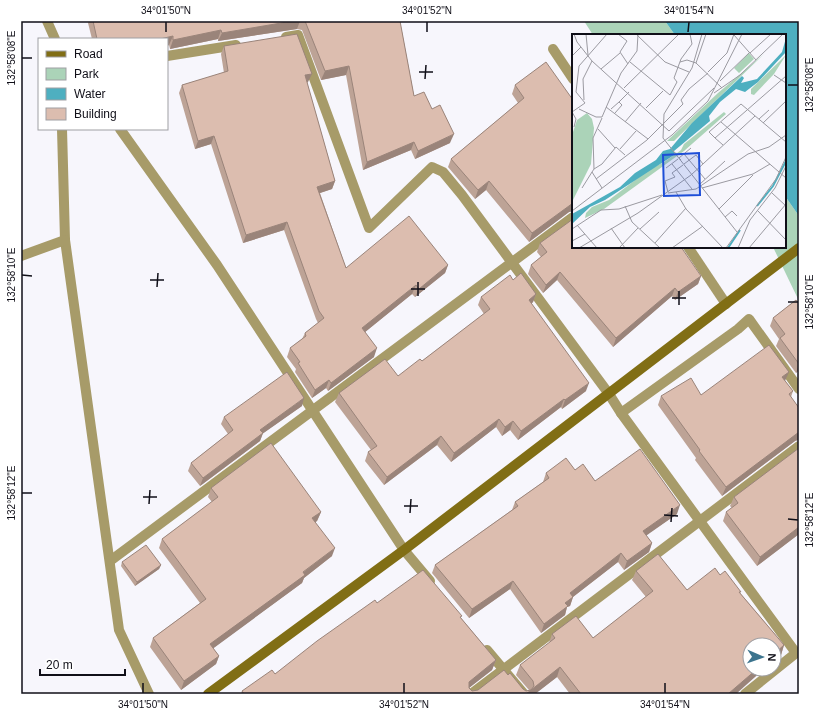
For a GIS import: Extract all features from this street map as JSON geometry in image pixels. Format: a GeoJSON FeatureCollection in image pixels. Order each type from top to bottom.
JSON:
{"type":"FeatureCollection","features":[{"type":"Feature","properties":{"kind":"street"},"geometry":{"type":"LineString","coordinates":[[47,21],[55,38]]}},
{"type":"Feature","properties":{"kind":"street"},"geometry":{"type":"LineString","coordinates":[[275,39],[298,35],[369,228],[432,167],[443,172],[512,262],[796,653],[745,694]]}},
{"type":"Feature","properties":{"kind":"street"},"geometry":{"type":"LineString","coordinates":[[168,56],[244,44]]}},
{"type":"Feature","properties":{"kind":"street"},"geometry":{"type":"LineString","coordinates":[[553,49],[572,78]]}},
{"type":"Feature","properties":{"kind":"street"},"geometry":{"type":"LineString","coordinates":[[62,130],[65,240],[119,630],[149,694]]}},
{"type":"Feature","properties":{"kind":"street"},"geometry":{"type":"LineString","coordinates":[[121,130],[217,265],[404,550],[439,592]]}},
{"type":"Feature","properties":{"kind":"street"},"geometry":{"type":"LineString","coordinates":[[110,561],[572,218]]}},
{"type":"Feature","properties":{"kind":"street"},"geometry":{"type":"LineString","coordinates":[[21,256],[65,240]]}},
{"type":"Feature","properties":{"kind":"street"},"geometry":{"type":"LineString","coordinates":[[689,248],[726,304]]}},
{"type":"Feature","properties":{"kind":"street"},"geometry":{"type":"LineString","coordinates":[[208,694],[404,550],[799,248]]}},
{"type":"Feature","properties":{"kind":"street"},"geometry":{"type":"LineString","coordinates":[[621,413],[738,329],[749,319],[799,389]]}},
{"type":"Feature","properties":{"kind":"street"},"geometry":{"type":"LineString","coordinates":[[471,694],[799,446]]}},
{"type":"Feature","properties":{"kind":"street"},"geometry":{"type":"LineString","coordinates":[[478,639],[524,694]]}},
{"type":"Feature","properties":{"kind":"green space"},"geometry":{"type":"Polygon","coordinates":[[[584,21],[665,21],[674,34],[592,34],[584,21]]]}},
{"type":"Feature","properties":{"kind":"green space"},"geometry":{"type":"Polygon","coordinates":[[[786,197],[799,216],[799,301],[773,248],[786,248],[786,197]]]}},
{"type":"Feature","properties":{"kind":"water"},"geometry":{"type":"Polygon","coordinates":[[[665,21],[799,21],[799,216],[786,197],[786,34],[674,34],[665,21]]]}},
{"type":"Feature","properties":{"kind":"building"},"geometry":{"type":"Polygon","coordinates":[[[93,21],[293,21],[222,33],[221,30],[173,40],[173,36],[164,38],[97,38],[93,21]]]}},
{"type":"Feature","properties":{"kind":"building"},"geometry":{"type":"Polygon","coordinates":[[[305,21],[400,21],[414,96],[424,92],[432,109],[440,105],[454,134],[418,151],[414,142],[367,162],[349,66],[325,71],[305,21]]]}},
{"type":"Feature","properties":{"kind":"building"},"geometry":{"type":"Polygon","coordinates":[[[297,34],[312,74],[305,75],[335,181],[317,187],[346,268],[409,216],[448,265],[419,289],[416,285],[362,328],[377,348],[331,383],[329,380],[315,390],[298,363],[300,362],[290,348],[306,336],[305,333],[324,318],[319,311],[287,222],[246,235],[214,136],[198,141],[182,85],[228,71],[224,46],[297,34]]]}},
{"type":"Feature","properties":{"kind":"building"},"geometry":{"type":"Polygon","coordinates":[[[546,62],[572,99],[572,204],[532,233],[489,181],[478,190],[451,159],[524,98],[515,85],[546,62]]]}},
{"type":"Feature","properties":{"kind":"building"},"geometry":{"type":"Polygon","coordinates":[[[572,220],[572,248],[682,248],[701,276],[678,292],[675,288],[616,338],[560,272],[546,285],[531,265],[547,252],[540,243],[572,220]]]}},
{"type":"Feature","properties":{"kind":"building"},"geometry":{"type":"Polygon","coordinates":[[[521,273],[536,294],[529,300],[589,383],[565,400],[564,399],[521,431],[513,421],[505,427],[499,419],[454,453],[441,436],[387,477],[368,452],[377,446],[339,393],[385,359],[398,376],[420,359],[422,361],[490,309],[481,297],[510,275],[513,280],[521,273]]]}},
{"type":"Feature","properties":{"kind":"building"},"geometry":{"type":"Polygon","coordinates":[[[796,300],[799,304],[799,364],[780,338],[785,334],[773,318],[796,300]]]}},
{"type":"Feature","properties":{"kind":"building"},"geometry":{"type":"Polygon","coordinates":[[[769,345],[789,372],[782,377],[793,391],[789,394],[799,408],[799,432],[726,487],[661,396],[691,378],[701,395],[769,345]]]}},
{"type":"Feature","properties":{"kind":"building"},"geometry":{"type":"Polygon","coordinates":[[[287,372],[304,398],[260,430],[263,433],[203,478],[191,463],[233,430],[224,417],[287,372]]]}},
{"type":"Feature","properties":{"kind":"building"},"geometry":{"type":"Polygon","coordinates":[[[271,443],[321,512],[312,518],[335,548],[303,572],[305,575],[210,644],[219,656],[184,681],[153,638],[206,599],[162,539],[218,497],[211,488],[271,443]]]}},
{"type":"Feature","properties":{"kind":"building"},"geometry":{"type":"Polygon","coordinates":[[[799,448],[799,527],[760,557],[726,512],[738,503],[734,497],[799,448]]]}},
{"type":"Feature","properties":{"kind":"building"},"geometry":{"type":"Polygon","coordinates":[[[640,449],[680,505],[643,531],[652,543],[627,561],[621,553],[570,593],[573,597],[565,603],[568,606],[544,624],[513,581],[472,609],[435,565],[518,506],[515,502],[549,478],[546,473],[566,458],[575,470],[583,464],[595,481],[640,449]]]}},
{"type":"Feature","properties":{"kind":"building"},"geometry":{"type":"Polygon","coordinates":[[[146,545],[161,565],[137,582],[122,562],[146,545]]]}},
{"type":"Feature","properties":{"kind":"building"},"geometry":{"type":"Polygon","coordinates":[[[658,554],[687,590],[715,568],[720,575],[725,571],[741,592],[739,592],[777,637],[742,637],[742,677],[748,677],[728,694],[581,694],[560,667],[526,694],[244,694],[242,691],[272,670],[275,674],[317,641],[375,600],[377,603],[423,570],[462,616],[460,617],[496,660],[469,682],[469,688],[472,691],[478,690],[504,670],[508,675],[510,673],[523,689],[526,691],[531,690],[534,686],[533,681],[520,665],[555,638],[552,634],[576,616],[593,638],[653,591],[636,571],[658,554]]]}}]}
